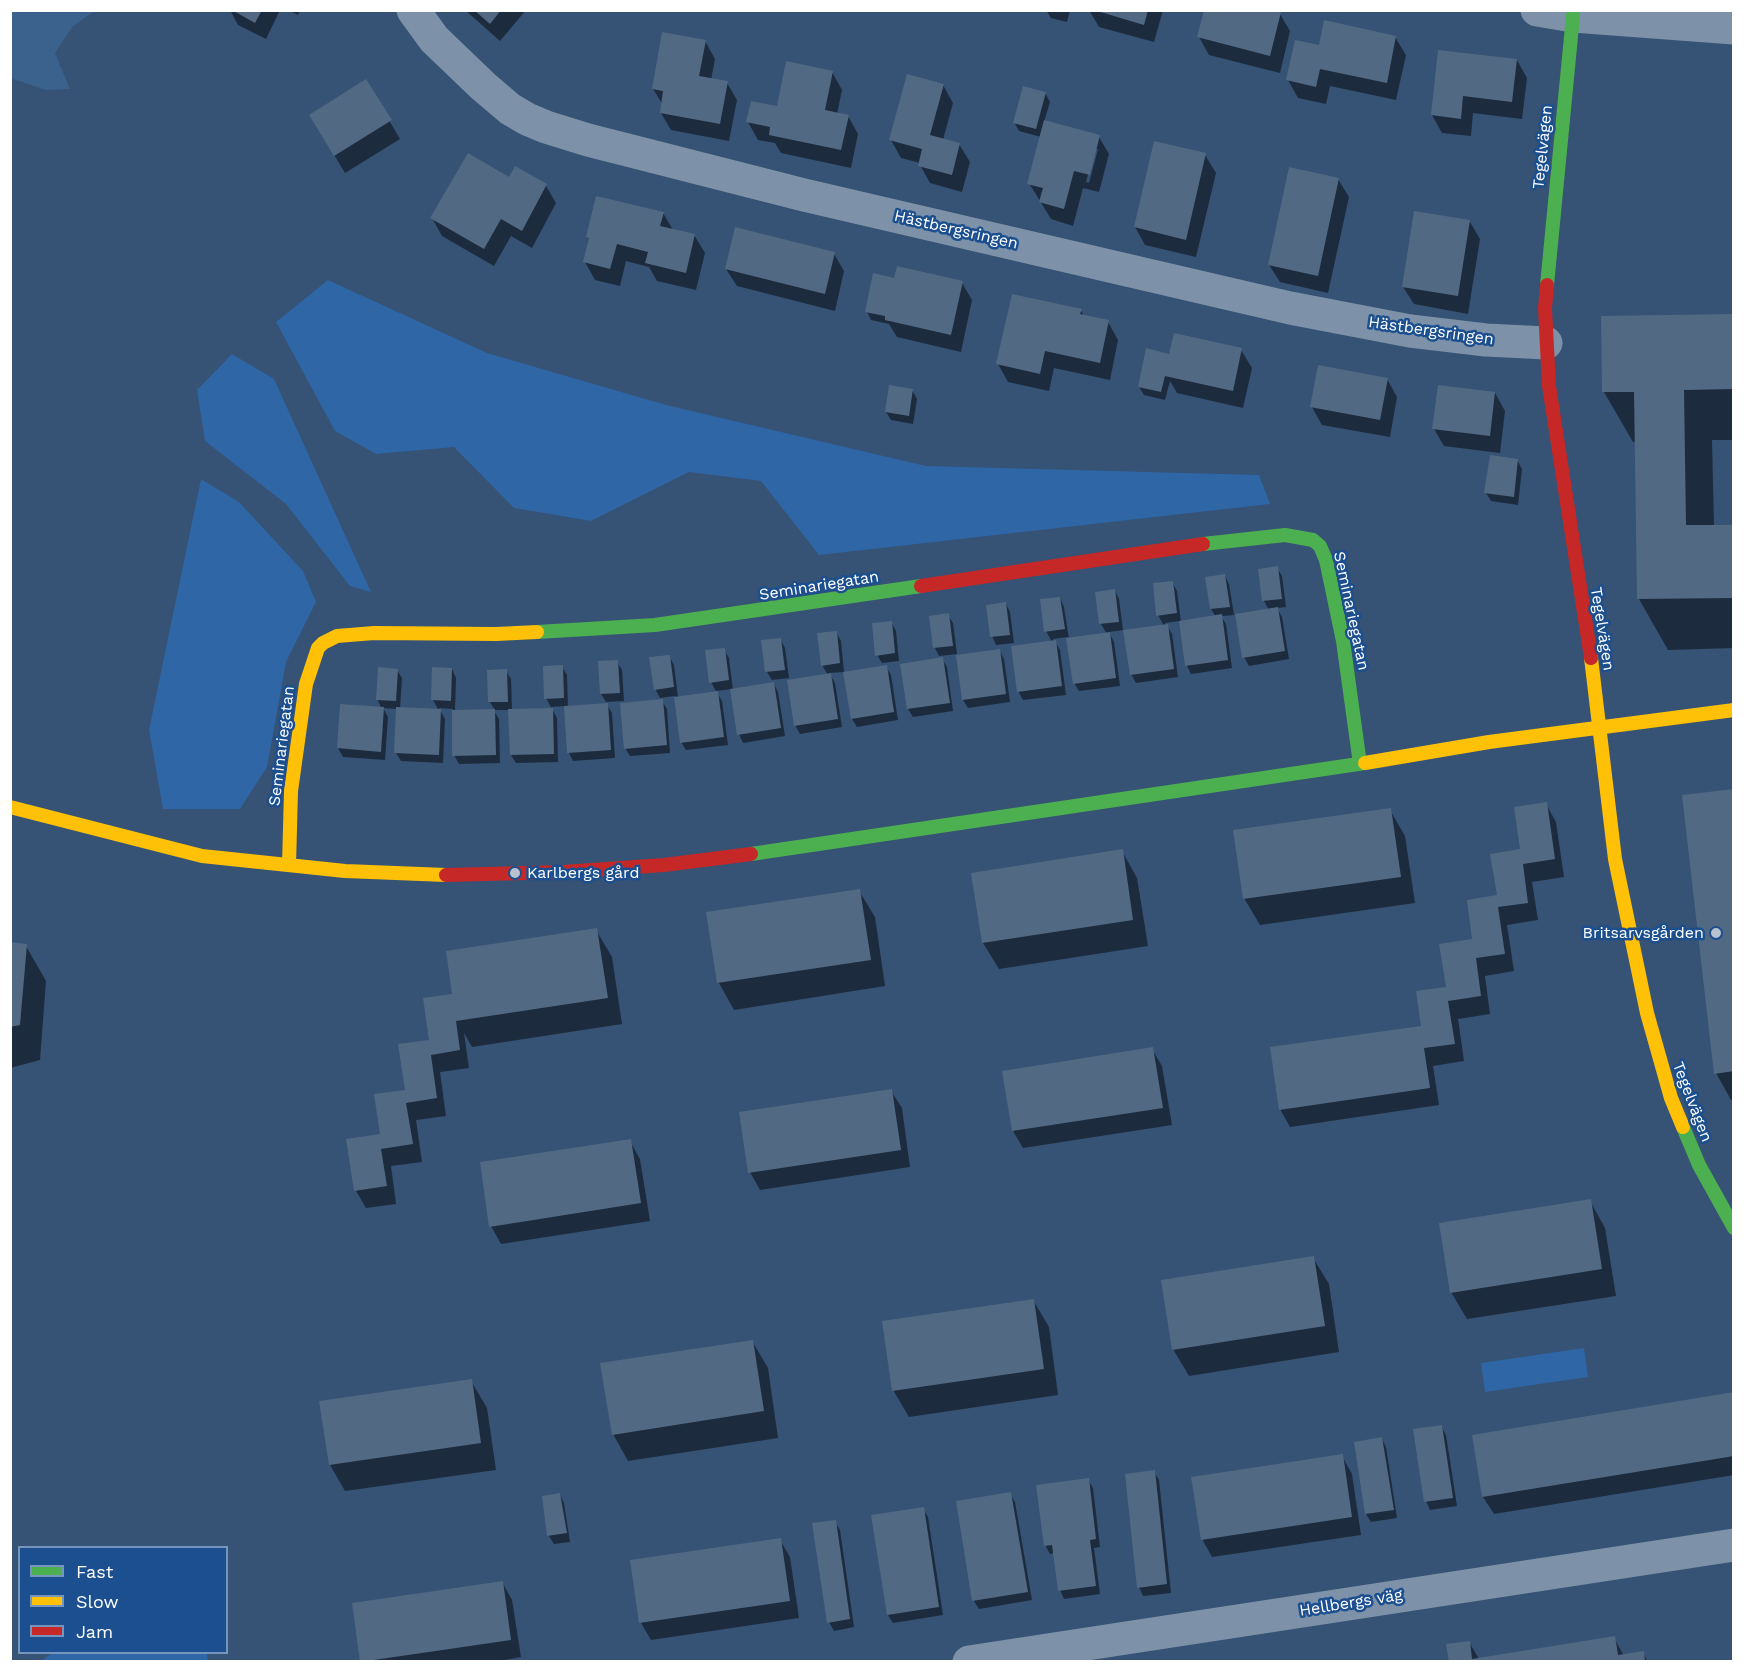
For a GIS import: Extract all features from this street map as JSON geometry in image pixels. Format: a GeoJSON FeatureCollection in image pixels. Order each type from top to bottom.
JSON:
{"type":"FeatureCollection","features":[{"type":"Feature","properties":{"kind":"street","name":"Hästbergsringen"},"geometry":{"type":"LineString","coordinates":[[413,10],[434,39],[510,109],[546,127],[588,140],[804,195],[1290,308],[1410,331],[1546,344]]}},
{"type":"Feature","properties":{"kind":"street"},"geometry":{"type":"LineString","coordinates":[[1537,10],[1573,16],[1734,28]]}},
{"type":"Feature","properties":{"kind":"street","name":"Tegelvägen"},"geometry":{"type":"LineString","coordinates":[[1573,16],[1545,308],[1546,344],[1558,450],[1593,674],[1615,859],[1652,1038],[1667,1089],[1696,1158],[1734,1228]]}},
{"type":"Feature","properties":{"kind":"street","name":"Seminariegatan"},"geometry":{"type":"LineString","coordinates":[[289,865],[291,791],[306,684],[318,648],[337,636],[374,633],[496,634],[655,626],[1155,550],[1256,537],[1285,535],[1312,540],[1320,546],[1326,561],[1343,641],[1360,764]]}},
{"type":"Feature","properties":{"kind":"street"},"geometry":{"type":"LineString","coordinates":[[10,807],[202,856],[345,872],[442,875],[563,872],[664,865],[739,856],[1360,764],[1489,742],[1734,710]]}},
{"type":"Feature","properties":{"kind":"street","name":"Hellbergs väg"},"geometry":{"type":"LineString","coordinates":[[969,1662],[1734,1545]]}},
{"type":"Feature","properties":{"kind":"shaded area"},"geometry":{"type":"Polygon","coordinates":[[[11,10],[94,11],[72,27],[55,53],[70,89],[46,90],[13,79],[10,71],[11,10]]]}},
{"type":"Feature","properties":{"kind":"shaded area"},"geometry":{"type":"Polygon","coordinates":[[[328,280],[487,353],[666,405],[926,466],[1259,475],[1270,504],[819,555],[761,481],[689,472],[591,521],[514,508],[454,447],[376,454],[335,431],[276,322],[328,280]]]}},
{"type":"Feature","properties":{"kind":"shaded area"},"geometry":{"type":"Polygon","coordinates":[[[232,354],[274,379],[371,592],[350,586],[286,504],[205,441],[197,390],[232,354]]]}},
{"type":"Feature","properties":{"kind":"shaded area"},"geometry":{"type":"Polygon","coordinates":[[[201,479],[239,502],[303,571],[316,602],[286,662],[267,767],[240,809],[163,809],[149,730],[201,479]]]}},
{"type":"Feature","properties":{"kind":"shaded area"},"geometry":{"type":"Polygon","coordinates":[[[1584,1348],[1588,1377],[1485,1392],[1481,1363],[1584,1348]]]}},
{"type":"Feature","properties":{"kind":"shaded area"},"geometry":{"type":"Polygon","coordinates":[[[51,1654],[207,1654],[208,1661],[42,1661],[51,1654]]]}},
{"type":"Feature","properties":{"kind":"building"},"geometry":{"type":"Polygon","coordinates":[[[232,10],[262,10],[255,23],[232,10]]]}},
{"type":"Feature","properties":{"kind":"building"},"geometry":{"type":"Polygon","coordinates":[[[474,10],[501,10],[490,24],[474,10]]]}},
{"type":"Feature","properties":{"kind":"building"},"geometry":{"type":"Polygon","coordinates":[[[1094,10],[1148,10],[1144,25],[1094,10]]]}},
{"type":"Feature","properties":{"kind":"building"},"geometry":{"type":"Polygon","coordinates":[[[1204,10],[1274,10],[1281,12],[1270,56],[1197,37],[1204,10]]]}},
{"type":"Feature","properties":{"kind":"building"},"geometry":{"type":"Polygon","coordinates":[[[1324,20],[1396,36],[1387,83],[1320,69],[1316,87],[1286,80],[1295,40],[1319,45],[1324,20]]]}},
{"type":"Feature","properties":{"kind":"building"},"geometry":{"type":"Polygon","coordinates":[[[662,32],[706,40],[699,76],[728,81],[720,124],[660,113],[663,91],[652,89],[662,32]]]}},
{"type":"Feature","properties":{"kind":"building"},"geometry":{"type":"Polygon","coordinates":[[[1438,50],[1517,59],[1512,102],[1463,96],[1461,119],[1431,115],[1438,50]]]}},
{"type":"Feature","properties":{"kind":"building"},"geometry":{"type":"Polygon","coordinates":[[[786,61],[833,71],[825,110],[849,115],[841,150],[769,135],[770,127],[746,122],[751,101],[777,106],[786,61]]]}},
{"type":"Feature","properties":{"kind":"building"},"geometry":{"type":"Polygon","coordinates":[[[907,74],[944,84],[930,135],[960,143],[952,175],[918,166],[922,149],[889,140],[907,74]]]}},
{"type":"Feature","properties":{"kind":"building"},"geometry":{"type":"Polygon","coordinates":[[[366,79],[392,120],[334,156],[309,115],[366,79]]]}},
{"type":"Feature","properties":{"kind":"building"},"geometry":{"type":"Polygon","coordinates":[[[1023,86],[1046,92],[1036,129],[1013,123],[1023,86]]]}},
{"type":"Feature","properties":{"kind":"building"},"geometry":{"type":"Polygon","coordinates":[[[1044,120],[1100,135],[1090,175],[1074,171],[1064,209],[1039,202],[1043,188],[1027,184],[1044,120]]]}},
{"type":"Feature","properties":{"kind":"building"},"geometry":{"type":"Polygon","coordinates":[[[1154,141],[1206,153],[1186,240],[1134,227],[1154,141]]]}},
{"type":"Feature","properties":{"kind":"building"},"geometry":{"type":"Polygon","coordinates":[[[468,153],[509,177],[515,166],[547,184],[522,231],[501,219],[484,249],[430,218],[468,153]]]}},
{"type":"Feature","properties":{"kind":"building"},"geometry":{"type":"Polygon","coordinates":[[[1289,167],[1339,178],[1318,276],[1268,265],[1289,167]]]}},
{"type":"Feature","properties":{"kind":"building"},"geometry":{"type":"Polygon","coordinates":[[[596,196],[664,212],[660,226],[695,234],[686,273],[645,263],[648,252],[617,244],[610,269],[583,262],[589,238],[586,237],[596,196]]]}},
{"type":"Feature","properties":{"kind":"building"},"geometry":{"type":"Polygon","coordinates":[[[1414,211],[1470,220],[1458,296],[1402,287],[1414,211]]]}},
{"type":"Feature","properties":{"kind":"building"},"geometry":{"type":"Polygon","coordinates":[[[735,227],[835,252],[825,294],[725,269],[735,227]]]}},
{"type":"Feature","properties":{"kind":"building"},"geometry":{"type":"Polygon","coordinates":[[[897,266],[963,281],[951,335],[885,320],[885,316],[865,312],[873,273],[894,278],[897,266]]]}},
{"type":"Feature","properties":{"kind":"building"},"geometry":{"type":"Polygon","coordinates":[[[1012,294],[1082,309],[1080,314],[1109,320],[1100,363],[1045,351],[1040,374],[996,364],[1012,294]]]}},
{"type":"Feature","properties":{"kind":"building"},"geometry":{"type":"Polygon","coordinates":[[[1734,314],[1734,389],[1684,390],[1686,525],[1734,525],[1734,598],[1637,599],[1634,392],[1602,392],[1601,316],[1734,314]]]}},
{"type":"Feature","properties":{"kind":"building"},"geometry":{"type":"Polygon","coordinates":[[[1174,333],[1242,348],[1233,391],[1165,376],[1161,392],[1138,387],[1146,348],[1169,354],[1174,333]]]}},
{"type":"Feature","properties":{"kind":"building"},"geometry":{"type":"Polygon","coordinates":[[[1318,365],[1388,378],[1380,420],[1310,407],[1318,365]]]}},
{"type":"Feature","properties":{"kind":"building"},"geometry":{"type":"Polygon","coordinates":[[[889,385],[913,389],[909,416],[885,412],[889,385]]]}},
{"type":"Feature","properties":{"kind":"building"},"geometry":{"type":"Polygon","coordinates":[[[1438,385],[1495,392],[1490,436],[1432,429],[1438,385]]]}},
{"type":"Feature","properties":{"kind":"building"},"geometry":{"type":"Polygon","coordinates":[[[1490,455],[1518,459],[1514,497],[1484,493],[1490,455]]]}},
{"type":"Feature","properties":{"kind":"building"},"geometry":{"type":"Polygon","coordinates":[[[1278,566],[1282,599],[1262,601],[1258,569],[1278,566]]]}},
{"type":"Feature","properties":{"kind":"building"},"geometry":{"type":"Polygon","coordinates":[[[1225,574],[1230,607],[1210,609],[1205,577],[1225,574]]]}},
{"type":"Feature","properties":{"kind":"building"},"geometry":{"type":"Polygon","coordinates":[[[1173,581],[1177,613],[1156,616],[1153,583],[1173,581]]]}},
{"type":"Feature","properties":{"kind":"building"},"geometry":{"type":"Polygon","coordinates":[[[1115,589],[1119,622],[1099,624],[1095,592],[1115,589]]]}},
{"type":"Feature","properties":{"kind":"building"},"geometry":{"type":"Polygon","coordinates":[[[1060,597],[1065,629],[1044,632],[1040,599],[1060,597]]]}},
{"type":"Feature","properties":{"kind":"building"},"geometry":{"type":"Polygon","coordinates":[[[1006,602],[1010,635],[990,637],[986,605],[1006,602]]]}},
{"type":"Feature","properties":{"kind":"building"},"geometry":{"type":"Polygon","coordinates":[[[1278,607],[1285,651],[1242,658],[1235,614],[1278,607]]]}},
{"type":"Feature","properties":{"kind":"building"},"geometry":{"type":"Polygon","coordinates":[[[949,613],[953,646],[933,648],[929,616],[949,613]]]}},
{"type":"Feature","properties":{"kind":"building"},"geometry":{"type":"Polygon","coordinates":[[[1222,614],[1228,660],[1185,666],[1179,621],[1222,614]]]}},
{"type":"Feature","properties":{"kind":"building"},"geometry":{"type":"Polygon","coordinates":[[[892,621],[895,653],[875,656],[872,623],[892,621]]]}},
{"type":"Feature","properties":{"kind":"building"},"geometry":{"type":"Polygon","coordinates":[[[1168,624],[1174,669],[1130,675],[1123,630],[1168,624]]]}},
{"type":"Feature","properties":{"kind":"building"},"geometry":{"type":"Polygon","coordinates":[[[837,631],[840,663],[821,666],[817,633],[837,631]]]}},
{"type":"Feature","properties":{"kind":"building"},"geometry":{"type":"Polygon","coordinates":[[[1110,632],[1116,678],[1073,684],[1066,638],[1110,632]]]}},
{"type":"Feature","properties":{"kind":"building"},"geometry":{"type":"Polygon","coordinates":[[[781,638],[785,670],[765,672],[761,640],[781,638]]]}},
{"type":"Feature","properties":{"kind":"building"},"geometry":{"type":"Polygon","coordinates":[[[1056,640],[1062,686],[1017,692],[1011,646],[1056,640]]]}},
{"type":"Feature","properties":{"kind":"building"},"geometry":{"type":"Polygon","coordinates":[[[725,648],[729,680],[709,683],[705,650],[725,648]]]}},
{"type":"Feature","properties":{"kind":"building"},"geometry":{"type":"Polygon","coordinates":[[[1000,649],[1006,694],[962,700],[956,655],[1000,649]]]}},
{"type":"Feature","properties":{"kind":"building"},"geometry":{"type":"Polygon","coordinates":[[[670,655],[674,687],[654,690],[649,657],[670,655]]]}},
{"type":"Feature","properties":{"kind":"building"},"geometry":{"type":"Polygon","coordinates":[[[943,657],[950,703],[907,709],[900,664],[943,657]]]}},
{"type":"Feature","properties":{"kind":"building"},"geometry":{"type":"Polygon","coordinates":[[[618,660],[620,693],[600,694],[598,661],[618,660]]]}},
{"type":"Feature","properties":{"kind":"building"},"geometry":{"type":"Polygon","coordinates":[[[563,665],[564,698],[544,699],[543,666],[563,665]]]}},
{"type":"Feature","properties":{"kind":"building"},"geometry":{"type":"Polygon","coordinates":[[[887,665],[894,712],[851,719],[843,672],[887,665]]]}},
{"type":"Feature","properties":{"kind":"building"},"geometry":{"type":"Polygon","coordinates":[[[378,667],[398,669],[396,701],[376,700],[378,667]]]}},
{"type":"Feature","properties":{"kind":"building"},"geometry":{"type":"Polygon","coordinates":[[[432,667],[452,668],[451,701],[431,700],[432,667]]]}},
{"type":"Feature","properties":{"kind":"building"},"geometry":{"type":"Polygon","coordinates":[[[507,669],[508,702],[488,702],[487,670],[507,669]]]}},
{"type":"Feature","properties":{"kind":"building"},"geometry":{"type":"Polygon","coordinates":[[[831,673],[838,719],[794,726],[787,680],[831,673]]]}},
{"type":"Feature","properties":{"kind":"building"},"geometry":{"type":"Polygon","coordinates":[[[774,682],[781,728],[737,735],[730,689],[774,682]]]}},
{"type":"Feature","properties":{"kind":"building"},"geometry":{"type":"Polygon","coordinates":[[[718,691],[724,737],[680,743],[674,697],[718,691]]]}},
{"type":"Feature","properties":{"kind":"building"},"geometry":{"type":"Polygon","coordinates":[[[663,699],[667,745],[624,749],[620,703],[663,699]]]}},
{"type":"Feature","properties":{"kind":"building"},"geometry":{"type":"Polygon","coordinates":[[[608,703],[611,750],[567,753],[564,706],[608,703]]]}},
{"type":"Feature","properties":{"kind":"building"},"geometry":{"type":"Polygon","coordinates":[[[340,704],[384,707],[381,752],[337,748],[340,704]]]}},
{"type":"Feature","properties":{"kind":"building"},"geometry":{"type":"Polygon","coordinates":[[[396,707],[441,709],[439,755],[394,753],[396,707]]]}},
{"type":"Feature","properties":{"kind":"building"},"geometry":{"type":"Polygon","coordinates":[[[553,708],[554,754],[510,755],[508,709],[553,708]]]}},
{"type":"Feature","properties":{"kind":"building"},"geometry":{"type":"Polygon","coordinates":[[[495,709],[496,755],[452,756],[452,710],[495,709]]]}},
{"type":"Feature","properties":{"kind":"building","name":"Britsarvsgården"},"geometry":{"type":"Polygon","coordinates":[[[1734,789],[1734,1071],[1714,1074],[1682,795],[1734,789]]]}},
{"type":"Feature","properties":{"kind":"building"},"geometry":{"type":"Polygon","coordinates":[[[1547,802],[1555,859],[1523,864],[1528,903],[1498,907],[1505,954],[1476,958],[1481,996],[1448,1001],[1455,1044],[1424,1048],[1430,1088],[1279,1110],[1270,1047],[1421,1026],[1416,991],[1446,987],[1439,944],[1472,939],[1467,900],[1497,895],[1490,854],[1520,849],[1514,807],[1547,802]]]}},
{"type":"Feature","properties":{"kind":"building"},"geometry":{"type":"Polygon","coordinates":[[[1391,808],[1401,877],[1243,899],[1233,830],[1391,808]]]}},
{"type":"Feature","properties":{"kind":"building"},"geometry":{"type":"Polygon","coordinates":[[[1123,849],[1133,920],[982,943],[971,873],[1123,849]]]}},
{"type":"Feature","properties":{"kind":"building"},"geometry":{"type":"Polygon","coordinates":[[[860,889],[871,960],[717,983],[706,912],[860,889]]]}},
{"type":"Feature","properties":{"kind":"building"},"geometry":{"type":"Polygon","coordinates":[[[597,928],[608,998],[456,1021],[460,1050],[431,1055],[437,1098],[406,1103],[413,1144],[381,1149],[387,1186],[354,1191],[346,1139],[380,1134],[374,1094],[405,1090],[398,1044],[429,1040],[423,998],[452,994],[446,951],[597,928]]]}},
{"type":"Feature","properties":{"kind":"building"},"geometry":{"type":"Polygon","coordinates":[[[10,942],[27,944],[20,1025],[10,1027],[10,942]]]}},
{"type":"Feature","properties":{"kind":"building"},"geometry":{"type":"Polygon","coordinates":[[[1153,1047],[1163,1108],[1012,1131],[1002,1071],[1153,1047]]]}},
{"type":"Feature","properties":{"kind":"building"},"geometry":{"type":"Polygon","coordinates":[[[892,1089],[901,1150],[748,1173],[739,1112],[892,1089]]]}},
{"type":"Feature","properties":{"kind":"building"},"geometry":{"type":"Polygon","coordinates":[[[631,1139],[641,1203],[489,1227],[480,1162],[631,1139]]]}},
{"type":"Feature","properties":{"kind":"building"},"geometry":{"type":"Polygon","coordinates":[[[1591,1199],[1602,1269],[1450,1293],[1439,1223],[1591,1199]]]}},
{"type":"Feature","properties":{"kind":"building"},"geometry":{"type":"Polygon","coordinates":[[[1314,1256],[1325,1326],[1172,1350],[1161,1280],[1314,1256]]]}},
{"type":"Feature","properties":{"kind":"building"},"geometry":{"type":"Polygon","coordinates":[[[1034,1299],[1044,1369],[892,1391],[882,1321],[1034,1299]]]}},
{"type":"Feature","properties":{"kind":"building"},"geometry":{"type":"Polygon","coordinates":[[[753,1340],[764,1411],[612,1435],[600,1363],[753,1340]]]}},
{"type":"Feature","properties":{"kind":"building"},"geometry":{"type":"Polygon","coordinates":[[[472,1379],[481,1443],[329,1465],[319,1401],[472,1379]]]}},
{"type":"Feature","properties":{"kind":"building"},"geometry":{"type":"Polygon","coordinates":[[[1734,1392],[1734,1456],[1482,1497],[1472,1435],[1734,1392]]]}},
{"type":"Feature","properties":{"kind":"building"},"geometry":{"type":"Polygon","coordinates":[[[1442,1425],[1453,1498],[1424,1502],[1413,1429],[1442,1425]]]}},
{"type":"Feature","properties":{"kind":"building"},"geometry":{"type":"Polygon","coordinates":[[[1382,1437],[1394,1510],[1365,1514],[1354,1442],[1382,1437]]]}},
{"type":"Feature","properties":{"kind":"building"},"geometry":{"type":"Polygon","coordinates":[[[1343,1454],[1352,1517],[1201,1540],[1191,1477],[1343,1454]]]}},
{"type":"Feature","properties":{"kind":"building"},"geometry":{"type":"Polygon","coordinates":[[[1155,1470],[1167,1584],[1137,1588],[1125,1474],[1155,1470]]]}},
{"type":"Feature","properties":{"kind":"building"},"geometry":{"type":"Polygon","coordinates":[[[1089,1478],[1096,1539],[1090,1540],[1096,1586],[1058,1591],[1052,1545],[1044,1546],[1036,1485],[1089,1478]]]}},
{"type":"Feature","properties":{"kind":"building"},"geometry":{"type":"Polygon","coordinates":[[[1011,1492],[1028,1592],[972,1601],[956,1501],[1011,1492]]]}},
{"type":"Feature","properties":{"kind":"building"},"geometry":{"type":"Polygon","coordinates":[[[560,1493],[567,1533],[547,1536],[542,1496],[560,1493]]]}},
{"type":"Feature","properties":{"kind":"building"},"geometry":{"type":"Polygon","coordinates":[[[924,1507],[939,1607],[887,1615],[871,1515],[924,1507]]]}},
{"type":"Feature","properties":{"kind":"building"},"geometry":{"type":"Polygon","coordinates":[[[836,1520],[850,1619],[827,1623],[812,1523],[836,1520]]]}},
{"type":"Feature","properties":{"kind":"building"},"geometry":{"type":"Polygon","coordinates":[[[781,1538],[790,1601],[639,1623],[630,1560],[781,1538]]]}},
{"type":"Feature","properties":{"kind":"building"},"geometry":{"type":"Polygon","coordinates":[[[503,1581],[511,1640],[360,1662],[352,1603],[503,1581]]]}},
{"type":"Feature","properties":{"kind":"building"},"geometry":{"type":"Polygon","coordinates":[[[1615,1636],[1618,1655],[1644,1651],[1645,1662],[1449,1662],[1446,1644],[1470,1641],[1472,1659],[1615,1636]]]}},
{"type":"Feature","properties":{"kind":"traffic: fast"},"geometry":{"type":"LineString","coordinates":[[1547,285],[1573,16]]}},
{"type":"Feature","properties":{"kind":"traffic: fast"},"geometry":{"type":"LineString","coordinates":[[1203,544],[1285,535],[1313,540],[1320,546],[1326,560],[1343,641],[1360,764]]}},
{"type":"Feature","properties":{"kind":"traffic: fast"},"geometry":{"type":"LineString","coordinates":[[537,632],[655,625],[921,586]]}},
{"type":"Feature","properties":{"kind":"traffic: fast"},"geometry":{"type":"LineString","coordinates":[[751,854],[1365,763]]}},
{"type":"Feature","properties":{"kind":"traffic: fast"},"geometry":{"type":"LineString","coordinates":[[1683,1127],[1699,1165],[1734,1228]]}},
{"type":"Feature","properties":{"kind":"traffic: slow"},"geometry":{"type":"LineString","coordinates":[[289,865],[291,791],[306,684],[318,648],[323,643],[337,636],[374,633],[537,632]]}},
{"type":"Feature","properties":{"kind":"traffic: slow"},"geometry":{"type":"LineString","coordinates":[[1591,658],[1615,859],[1647,1013],[1671,1098],[1683,1127]]}},
{"type":"Feature","properties":{"kind":"traffic: slow"},"geometry":{"type":"LineString","coordinates":[[1365,763],[1489,742],[1734,710]]}},
{"type":"Feature","properties":{"kind":"traffic: slow"},"geometry":{"type":"LineString","coordinates":[[10,807],[202,856],[345,871],[446,875]]}},
{"type":"Feature","properties":{"kind":"traffic: jam"},"geometry":{"type":"LineString","coordinates":[[1547,285],[1545,308],[1549,386],[1591,658]]}},
{"type":"Feature","properties":{"kind":"traffic: jam"},"geometry":{"type":"LineString","coordinates":[[921,586],[1203,544]]}},
{"type":"Feature","properties":{"kind":"traffic: jam"},"geometry":{"type":"LineString","coordinates":[[446,875],[563,872],[664,865],[751,854]]}},
{"type":"Feature","properties":{"kind":"place","name":"Karlbergs gård"},"geometry":{"type":"Point","coordinates":[515,873]}},
{"type":"Feature","properties":{"kind":"place","name":"Britsarvsgården"},"geometry":{"type":"Point","coordinates":[1716,933]}}]}
